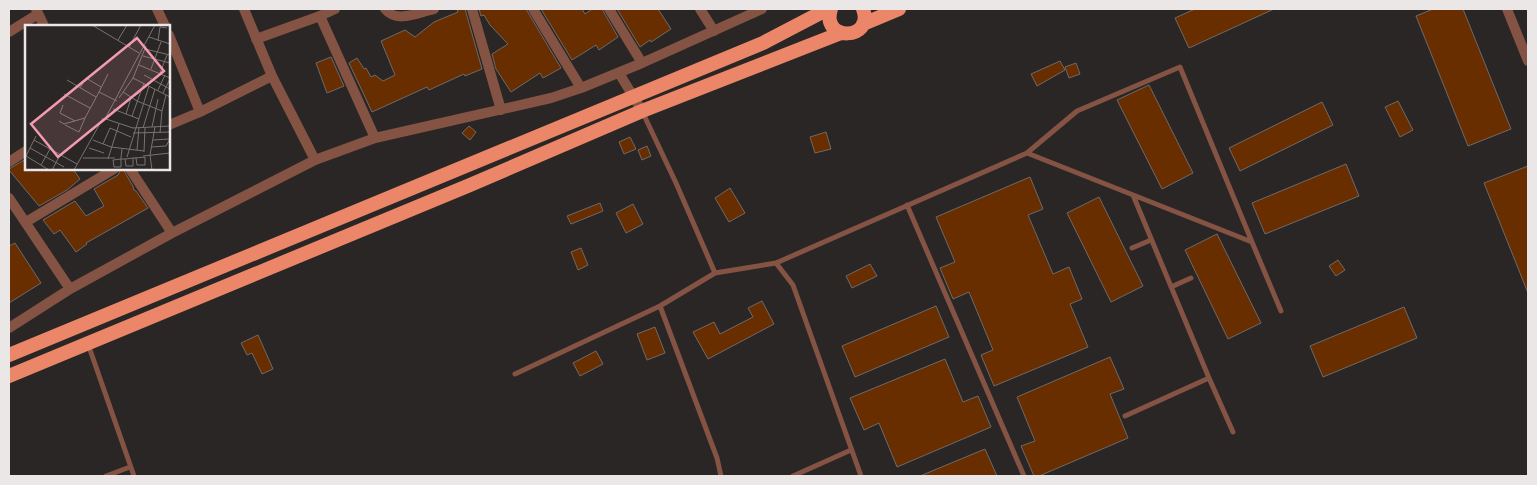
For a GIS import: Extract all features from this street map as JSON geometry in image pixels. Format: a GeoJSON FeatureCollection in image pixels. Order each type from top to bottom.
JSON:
{"type":"FeatureCollection","features":[{"type":"Feature","properties":{"kind":"highway"},"geometry":{"type":"LineString","coordinates":[[9,355],[763,43],[829,9],[830,22],[836,30],[841,33],[851,34],[863,24],[865,18],[863,9]]}},
{"type":"Feature","properties":{"kind":"highway"},"geometry":{"type":"LineString","coordinates":[[863,24],[899,9]]}},
{"type":"Feature","properties":{"kind":"highway"},"geometry":{"type":"LineString","coordinates":[[9,376],[470,185],[642,111],[841,33]]}},
{"type":"Feature","properties":{"kind":"street"},"geometry":{"type":"LineString","coordinates":[[157,9],[165,25]]}},
{"type":"Feature","properties":{"kind":"street"},"geometry":{"type":"LineString","coordinates":[[244,9],[272,76],[315,160]]}},
{"type":"Feature","properties":{"kind":"street"},"geometry":{"type":"LineString","coordinates":[[256,39],[335,9]]}},
{"type":"Feature","properties":{"kind":"street"},"geometry":{"type":"LineString","coordinates":[[386,9],[394,16],[402,16],[434,9]]}},
{"type":"Feature","properties":{"kind":"street"},"geometry":{"type":"LineString","coordinates":[[472,9],[500,110]]}},
{"type":"Feature","properties":{"kind":"street"},"geometry":{"type":"LineString","coordinates":[[533,9],[580,88]]}},
{"type":"Feature","properties":{"kind":"street"},"geometry":{"type":"LineString","coordinates":[[609,9],[642,63]]}},
{"type":"Feature","properties":{"kind":"street"},"geometry":{"type":"LineString","coordinates":[[700,9],[714,31]]}},
{"type":"Feature","properties":{"kind":"street"},"geometry":{"type":"LineString","coordinates":[[9,328],[70,289],[172,233],[315,160],[375,138],[500,110],[580,88],[642,63],[762,9]]}},
{"type":"Feature","properties":{"kind":"street"},"geometry":{"type":"LineString","coordinates":[[1507,9],[1528,61]]}},
{"type":"Feature","properties":{"kind":"street"},"geometry":{"type":"LineString","coordinates":[[9,32],[37,11],[44,25]]}},
{"type":"Feature","properties":{"kind":"street"},"geometry":{"type":"LineString","coordinates":[[320,16],[375,138]]}},
{"type":"Feature","properties":{"kind":"street"},"geometry":{"type":"LineString","coordinates":[[170,37],[200,112]]}},
{"type":"Feature","properties":{"kind":"street"},"geometry":{"type":"LineString","coordinates":[[618,73],[642,111]]}},
{"type":"Feature","properties":{"kind":"street"},"geometry":{"type":"LineString","coordinates":[[170,125],[200,112],[272,76]]}},
{"type":"Feature","properties":{"kind":"street"},"geometry":{"type":"LineString","coordinates":[[9,162],[25,152]]}},
{"type":"Feature","properties":{"kind":"street"},"geometry":{"type":"LineString","coordinates":[[26,222],[112,170]]}},
{"type":"Feature","properties":{"kind":"street"},"geometry":{"type":"LineString","coordinates":[[131,170],[172,233]]}},
{"type":"Feature","properties":{"kind":"street"},"geometry":{"type":"LineString","coordinates":[[9,198],[70,289]]}},
{"type":"Feature","properties":{"kind":"lane"},"geometry":{"type":"LineString","coordinates":[[515,374],[660,306],[715,273],[776,263],[1027,153],[1077,111],[1180,67],[1281,311]]}},
{"type":"Feature","properties":{"kind":"lane"},"geometry":{"type":"LineString","coordinates":[[642,111],[715,273]]}},
{"type":"Feature","properties":{"kind":"lane"},"geometry":{"type":"LineString","coordinates":[[1027,153],[1252,242]]}},
{"type":"Feature","properties":{"kind":"lane"},"geometry":{"type":"LineString","coordinates":[[1132,195],[1233,432]]}},
{"type":"Feature","properties":{"kind":"lane"},"geometry":{"type":"LineString","coordinates":[[907,204],[1024,476]]}},
{"type":"Feature","properties":{"kind":"lane"},"geometry":{"type":"LineString","coordinates":[[1132,248],[1151,240]]}},
{"type":"Feature","properties":{"kind":"lane"},"geometry":{"type":"LineString","coordinates":[[776,263],[792,285],[861,476]]}},
{"type":"Feature","properties":{"kind":"lane"},"geometry":{"type":"LineString","coordinates":[[1171,287],[1191,278]]}},
{"type":"Feature","properties":{"kind":"lane"},"geometry":{"type":"LineString","coordinates":[[660,306],[721,476]]}},
{"type":"Feature","properties":{"kind":"lane"},"geometry":{"type":"LineString","coordinates":[[88,343],[134,476]]}},
{"type":"Feature","properties":{"kind":"lane"},"geometry":{"type":"LineString","coordinates":[[1125,416],[1209,378]]}},
{"type":"Feature","properties":{"kind":"lane"},"geometry":{"type":"LineString","coordinates":[[793,476],[852,450]]}},
{"type":"Feature","properties":{"kind":"lane"},"geometry":{"type":"LineString","coordinates":[[106,476],[130,467]]}},
{"type":"Feature","properties":{"kind":"building"},"geometry":{"type":"Polygon","coordinates":[[[457,9],[465,9],[482,69],[465,76],[464,74],[429,90],[427,87],[372,112],[349,63],[357,58],[371,77],[375,75],[383,81],[395,75],[381,41],[405,30],[415,37],[434,22],[458,12],[457,9]]]}},
{"type":"Feature","properties":{"kind":"building"},"geometry":{"type":"Polygon","coordinates":[[[479,9],[526,9],[561,68],[543,78],[540,73],[511,92],[496,69],[492,54],[508,44],[490,25],[484,15],[481,16],[479,9]]]}},
{"type":"Feature","properties":{"kind":"building"},"geometry":{"type":"Polygon","coordinates":[[[541,9],[582,9],[585,14],[592,9],[602,9],[618,37],[599,50],[596,45],[572,60],[541,9]]]}},
{"type":"Feature","properties":{"kind":"building"},"geometry":{"type":"Polygon","coordinates":[[[617,9],[658,9],[671,29],[640,47],[617,9]]]}},
{"type":"Feature","properties":{"kind":"building"},"geometry":{"type":"Polygon","coordinates":[[[1195,9],[1274,9],[1189,48],[1175,18],[1195,9]]]}},
{"type":"Feature","properties":{"kind":"building"},"geometry":{"type":"Polygon","coordinates":[[[1433,9],[1463,9],[1511,129],[1468,146],[1416,16],[1433,9]]]}},
{"type":"Feature","properties":{"kind":"building"},"geometry":{"type":"Polygon","coordinates":[[[331,57],[344,86],[327,93],[316,63],[331,57]]]}},
{"type":"Feature","properties":{"kind":"building"},"geometry":{"type":"Polygon","coordinates":[[[1060,61],[1065,70],[1037,86],[1031,74],[1060,61]]]}},
{"type":"Feature","properties":{"kind":"building"},"geometry":{"type":"Polygon","coordinates":[[[1076,63],[1080,74],[1069,78],[1065,67],[1076,63]]]}},
{"type":"Feature","properties":{"kind":"building"},"geometry":{"type":"Polygon","coordinates":[[[1149,85],[1193,173],[1162,189],[1117,100],[1149,85]]]}},
{"type":"Feature","properties":{"kind":"building"},"geometry":{"type":"Polygon","coordinates":[[[1398,101],[1413,130],[1400,137],[1385,107],[1398,101]]]}},
{"type":"Feature","properties":{"kind":"building"},"geometry":{"type":"Polygon","coordinates":[[[1322,102],[1333,125],[1240,171],[1229,148],[1322,102]]]}},
{"type":"Feature","properties":{"kind":"building"},"geometry":{"type":"Polygon","coordinates":[[[469,126],[476,132],[470,140],[462,133],[469,126]]]}},
{"type":"Feature","properties":{"kind":"building"},"geometry":{"type":"Polygon","coordinates":[[[826,132],[831,149],[815,153],[810,137],[826,132]]]}},
{"type":"Feature","properties":{"kind":"building"},"geometry":{"type":"Polygon","coordinates":[[[630,137],[636,149],[624,154],[619,142],[630,137]]]}},
{"type":"Feature","properties":{"kind":"building"},"geometry":{"type":"Polygon","coordinates":[[[647,146],[651,156],[642,160],[638,150],[647,146]]]}},
{"type":"Feature","properties":{"kind":"building"},"geometry":{"type":"Polygon","coordinates":[[[25,160],[25,170],[74,170],[80,179],[67,190],[39,206],[9,169],[25,160]]]}},
{"type":"Feature","properties":{"kind":"building"},"geometry":{"type":"Polygon","coordinates":[[[1346,164],[1359,196],[1265,234],[1252,203],[1346,164]]]}},
{"type":"Feature","properties":{"kind":"building"},"geometry":{"type":"Polygon","coordinates":[[[1528,166],[1528,293],[1484,183],[1528,166]]]}},
{"type":"Feature","properties":{"kind":"building"},"geometry":{"type":"Polygon","coordinates":[[[120,170],[124,170],[133,189],[148,208],[86,243],[76,252],[60,230],[54,234],[43,220],[75,201],[86,216],[104,206],[94,189],[118,175],[120,170]]]}},
{"type":"Feature","properties":{"kind":"building"},"geometry":{"type":"Polygon","coordinates":[[[1030,177],[1043,209],[1028,215],[1053,274],[1069,267],[1082,299],[1070,304],[1088,347],[994,386],[981,355],[993,350],[969,292],[953,299],[940,268],[955,262],[936,217],[1030,177]]]}},
{"type":"Feature","properties":{"kind":"building"},"geometry":{"type":"Polygon","coordinates":[[[730,188],[745,213],[729,222],[715,198],[730,188]]]}},
{"type":"Feature","properties":{"kind":"building"},"geometry":{"type":"Polygon","coordinates":[[[1099,197],[1143,286],[1111,302],[1067,213],[1099,197]]]}},
{"type":"Feature","properties":{"kind":"building"},"geometry":{"type":"Polygon","coordinates":[[[600,203],[603,211],[571,224],[567,216],[600,203]]]}},
{"type":"Feature","properties":{"kind":"building"},"geometry":{"type":"Polygon","coordinates":[[[633,204],[643,224],[626,233],[616,213],[633,204]]]}},
{"type":"Feature","properties":{"kind":"building"},"geometry":{"type":"Polygon","coordinates":[[[1217,234],[1261,323],[1228,339],[1185,250],[1217,234]]]}},
{"type":"Feature","properties":{"kind":"building"},"geometry":{"type":"Polygon","coordinates":[[[15,243],[41,283],[9,303],[9,246],[15,243]]]}},
{"type":"Feature","properties":{"kind":"building"},"geometry":{"type":"Polygon","coordinates":[[[581,248],[588,265],[578,270],[571,252],[581,248]]]}},
{"type":"Feature","properties":{"kind":"building"},"geometry":{"type":"Polygon","coordinates":[[[1338,260],[1345,270],[1336,276],[1329,266],[1338,260]]]}},
{"type":"Feature","properties":{"kind":"building"},"geometry":{"type":"Polygon","coordinates":[[[870,264],[877,276],[852,288],[846,276],[870,264]]]}},
{"type":"Feature","properties":{"kind":"building"},"geometry":{"type":"Polygon","coordinates":[[[762,301],[774,324],[708,359],[693,332],[714,322],[720,334],[753,317],[748,308],[762,301]]]}},
{"type":"Feature","properties":{"kind":"building"},"geometry":{"type":"Polygon","coordinates":[[[936,306],[949,337],[855,377],[842,346],[936,306]]]}},
{"type":"Feature","properties":{"kind":"building"},"geometry":{"type":"Polygon","coordinates":[[[1404,307],[1417,338],[1323,377],[1310,346],[1404,307]]]}},
{"type":"Feature","properties":{"kind":"building"},"geometry":{"type":"Polygon","coordinates":[[[655,327],[665,353],[647,360],[637,334],[655,327]]]}},
{"type":"Feature","properties":{"kind":"building"},"geometry":{"type":"Polygon","coordinates":[[[258,335],[273,369],[262,374],[252,353],[247,355],[241,343],[258,335]]]}},
{"type":"Feature","properties":{"kind":"building"},"geometry":{"type":"Polygon","coordinates":[[[596,351],[603,364],[580,376],[573,363],[596,351]]]}},
{"type":"Feature","properties":{"kind":"building"},"geometry":{"type":"Polygon","coordinates":[[[1110,357],[1124,389],[1110,394],[1128,438],[1039,476],[1034,476],[1021,446],[1035,441],[1017,397],[1110,357]]]}},
{"type":"Feature","properties":{"kind":"building"},"geometry":{"type":"Polygon","coordinates":[[[945,359],[963,402],[978,396],[991,427],[897,467],[879,423],[864,430],[850,398],[945,359]]]}},
{"type":"Feature","properties":{"kind":"building"},"geometry":{"type":"Polygon","coordinates":[[[985,449],[997,476],[920,476],[985,449]]]}}]}
